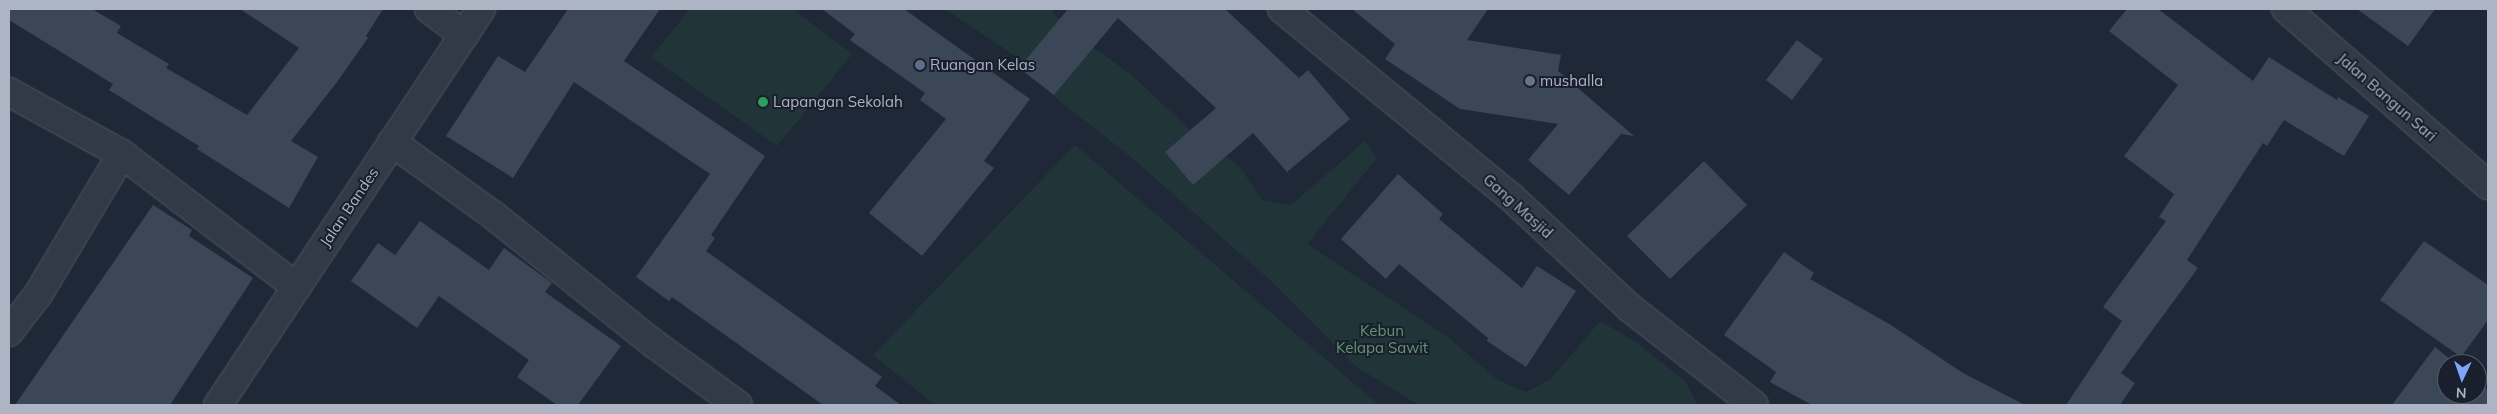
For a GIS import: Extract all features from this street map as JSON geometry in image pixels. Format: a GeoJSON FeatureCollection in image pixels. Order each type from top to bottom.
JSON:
{"type":"FeatureCollection","features":[{"type":"Feature","properties":{"kind":"street"},"geometry":{"type":"LineString","coordinates":[[429,9],[464,35]]}},
{"type":"Feature","properties":{"kind":"street","name":"Jalan Bandes"},"geometry":{"type":"LineString","coordinates":[[218,405],[295,286],[481,9]]}},
{"type":"Feature","properties":{"kind":"street","name":"Gang Masjid"},"geometry":{"type":"LineString","coordinates":[[1282,9],[1511,197],[1630,308],[1754,405]]}},
{"type":"Feature","properties":{"kind":"street","name":"Jalan Bangun Sari"},"geometry":{"type":"LineString","coordinates":[[2286,9],[2488,185]]}},
{"type":"Feature","properties":{"kind":"street"},"geometry":{"type":"LineString","coordinates":[[9,92],[122,154],[295,286]]}},
{"type":"Feature","properties":{"kind":"street"},"geometry":{"type":"LineString","coordinates":[[392,142],[493,215],[653,343],[738,405]]}},
{"type":"Feature","properties":{"kind":"street"},"geometry":{"type":"LineString","coordinates":[[9,332],[39,293],[122,154]]}},
{"type":"Feature","properties":{"kind":"green space","name":"Lapangan Sekolah"},"geometry":{"type":"Polygon","coordinates":[[[690,9],[793,9],[852,54],[777,146],[651,57],[690,9]]]}},
{"type":"Feature","properties":{"kind":"green space","name":"Kebun Kelapa Sawit"},"geometry":{"type":"Polygon","coordinates":[[[945,9],[1054,9],[1052,12],[1074,33],[1133,76],[1189,129],[1240,167],[1262,200],[1291,205],[1365,141],[1377,158],[1307,244],[1449,338],[1498,380],[1526,392],[1550,380],[1600,321],[1634,341],[1685,381],[1698,405],[1417,404],[1355,366],[1270,280],[1131,157],[1052,95],[1023,61],[945,9]]]}},
{"type":"Feature","properties":{"kind":"green space"},"geometry":{"type":"Polygon","coordinates":[[[1075,145],[1379,405],[935,405],[873,355],[1075,145]]]}},
{"type":"Feature","properties":{"kind":"building"},"geometry":{"type":"Polygon","coordinates":[[[9,9],[92,9],[121,26],[117,33],[169,64],[166,68],[247,115],[299,48],[240,9],[383,9],[366,36],[368,38],[337,82],[291,141],[318,157],[289,208],[197,149],[199,146],[109,90],[113,84],[9,20],[9,9]]]}},
{"type":"Feature","properties":{"kind":"building"},"geometry":{"type":"Polygon","coordinates":[[[568,9],[660,9],[624,61],[765,156],[711,235],[715,238],[706,251],[882,377],[875,386],[901,405],[823,405],[672,297],[669,301],[636,277],[710,174],[574,82],[513,178],[446,136],[498,56],[525,72],[568,9]]]}},
{"type":"Feature","properties":{"kind":"building"},"geometry":{"type":"Polygon","coordinates":[[[822,9],[904,9],[1030,99],[984,161],[994,168],[922,256],[869,213],[946,119],[920,100],[925,93],[850,40],[855,34],[822,9]]]}},
{"type":"Feature","properties":{"kind":"building"},"geometry":{"type":"Polygon","coordinates":[[[1068,9],[1225,9],[1299,78],[1308,70],[1350,119],[1287,172],[1253,133],[1193,185],[1165,152],[1216,108],[1118,18],[1054,95],[1019,68],[1068,9]]]}},
{"type":"Feature","properties":{"kind":"building"},"geometry":{"type":"Polygon","coordinates":[[[1352,9],[1488,9],[1467,40],[1561,55],[1558,71],[1634,136],[1621,134],[1569,195],[1528,160],[1558,124],[1460,109],[1385,59],[1395,44],[1352,9]]]}},
{"type":"Feature","properties":{"kind":"building"},"geometry":{"type":"Polygon","coordinates":[[[2127,9],[2158,9],[2253,81],[2269,57],[2337,100],[2338,97],[2369,116],[2344,156],[2284,120],[2267,146],[2263,143],[2187,260],[2198,268],[2121,373],[2135,383],[2120,405],[2066,405],[2122,321],[2103,307],[2166,221],[2159,217],[2174,194],[2124,156],[2178,85],[2109,31],[2127,9]]]}},
{"type":"Feature","properties":{"kind":"building"},"geometry":{"type":"Polygon","coordinates":[[[2357,9],[2435,9],[2408,46],[2357,9]]]}},
{"type":"Feature","properties":{"kind":"building"},"geometry":{"type":"Polygon","coordinates":[[[1797,40],[1823,59],[1792,100],[1766,80],[1797,40]]]}},
{"type":"Feature","properties":{"kind":"building"},"geometry":{"type":"Polygon","coordinates":[[[1704,161],[1747,205],[1670,279],[1627,236],[1704,161]]]}},
{"type":"Feature","properties":{"kind":"building"},"geometry":{"type":"Polygon","coordinates":[[[1398,174],[1443,214],[1439,219],[1522,288],[1537,266],[1576,291],[1526,367],[1487,341],[1488,338],[1399,264],[1386,279],[1341,239],[1398,174]]]}},
{"type":"Feature","properties":{"kind":"building"},"geometry":{"type":"Polygon","coordinates":[[[153,205],[192,230],[189,236],[253,278],[170,405],[15,405],[153,205]]]}},
{"type":"Feature","properties":{"kind":"building"},"geometry":{"type":"Polygon","coordinates":[[[420,221],[489,270],[504,248],[552,283],[545,292],[621,346],[578,405],[557,405],[517,377],[529,360],[439,296],[417,328],[351,281],[378,243],[395,255],[420,221]]]}},
{"type":"Feature","properties":{"kind":"building"},"geometry":{"type":"Polygon","coordinates":[[[2424,241],[2488,285],[2488,320],[2463,354],[2457,354],[2380,300],[2424,241]]]}},
{"type":"Feature","properties":{"kind":"building"},"geometry":{"type":"Polygon","coordinates":[[[1784,252],[1814,273],[1810,279],[1891,325],[1963,373],[2025,405],[1812,405],[1770,382],[1776,372],[1724,335],[1784,252]]]}},
{"type":"Feature","properties":{"kind":"building"},"geometry":{"type":"Polygon","coordinates":[[[2435,347],[2444,354],[2437,354],[2437,404],[2487,404],[2488,390],[2488,405],[2392,405],[2435,347]]]}},
{"type":"Feature","properties":{"kind":"place","name":"Ruangan Kelas"},"geometry":{"type":"Point","coordinates":[920,65]}},
{"type":"Feature","properties":{"kind":"place","name":"mushalla"},"geometry":{"type":"Point","coordinates":[1530,81]}},
{"type":"Feature","properties":{"kind":"place","name":"Lapangan Sekolah"},"geometry":{"type":"Point","coordinates":[763,102]}}]}
